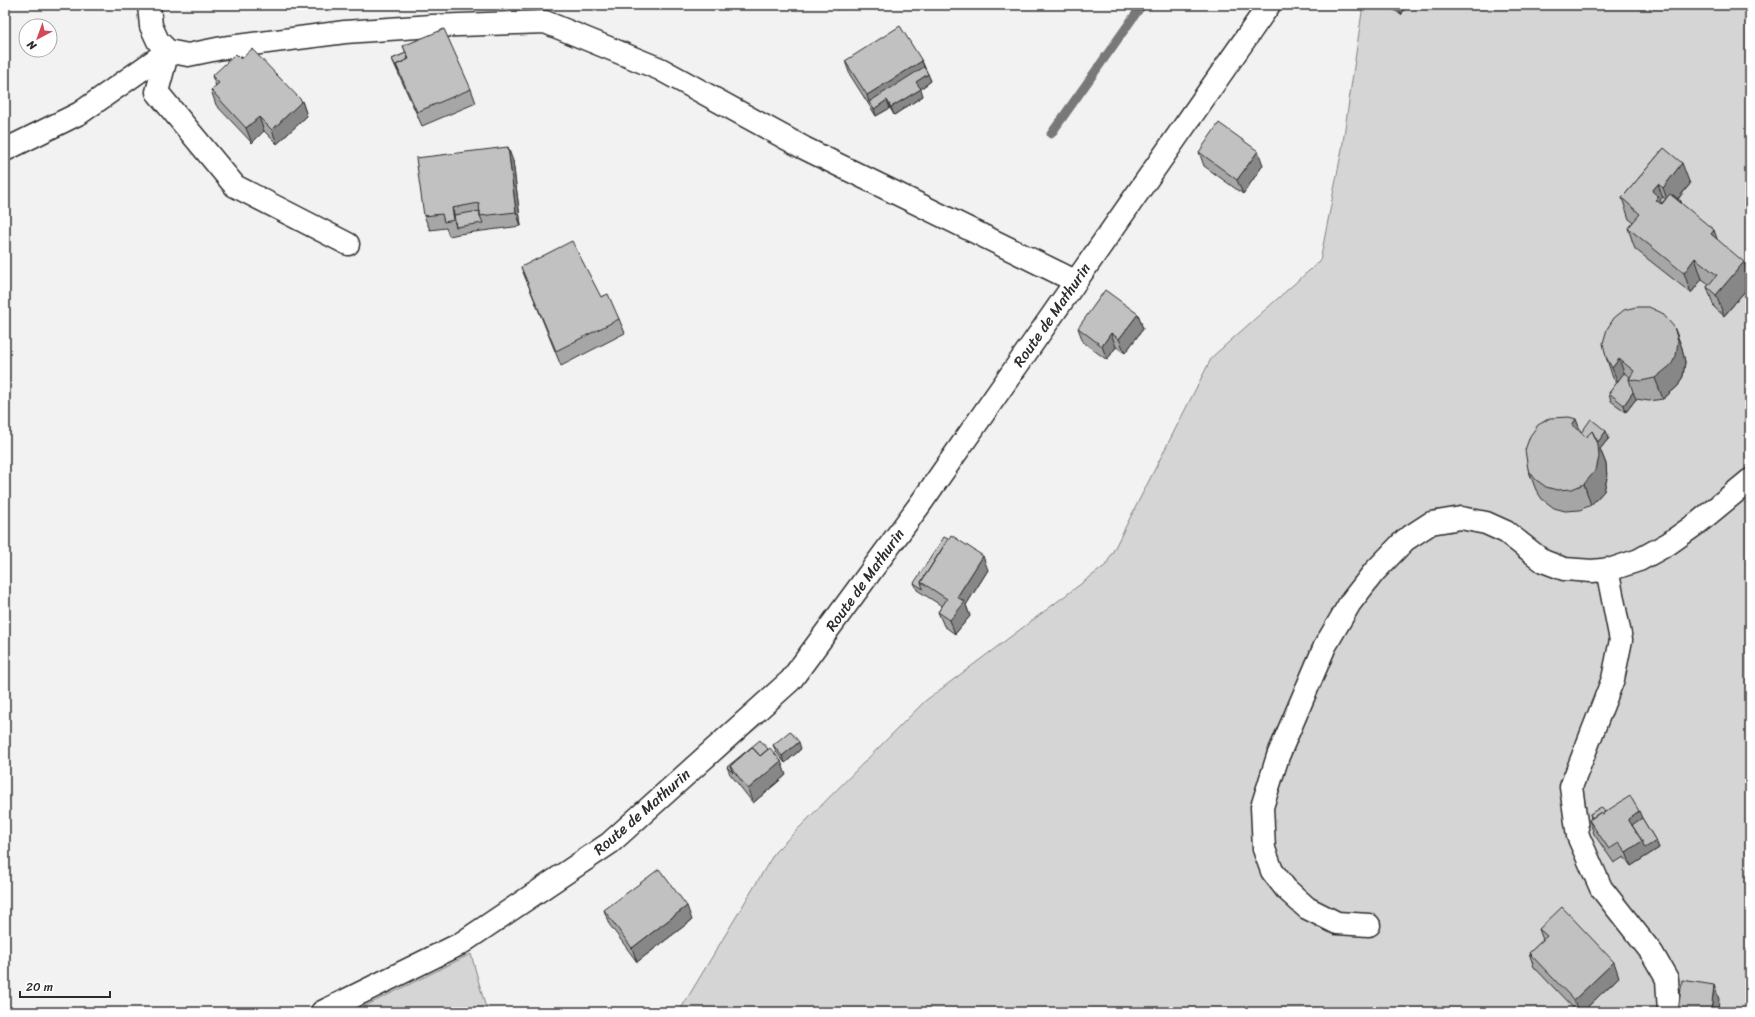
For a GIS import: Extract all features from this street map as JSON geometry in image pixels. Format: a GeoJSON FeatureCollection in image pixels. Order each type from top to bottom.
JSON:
{"type":"FeatureCollection","features":[{"type":"Feature","properties":{"kind":"street"},"geometry":{"type":"LineString","coordinates":[[149,5],[150,26],[158,41],[168,50],[188,55],[222,48],[353,31],[432,26],[545,22],[660,69],[804,148],[1075,281]]}},
{"type":"Feature","properties":{"kind":"street","name":"Route de Mathurin"},"geometry":{"type":"LineString","coordinates":[[322,1012],[460,944],[610,843],[791,680],[921,503],[1269,5]]}},
{"type":"Feature","properties":{"kind":"street"},"geometry":{"type":"LineString","coordinates":[[5,150],[80,113],[168,50]]}},
{"type":"Feature","properties":{"kind":"street"},"geometry":{"type":"LineString","coordinates":[[168,50],[157,92],[235,186],[348,244]]}},
{"type":"Feature","properties":{"kind":"street"},"geometry":{"type":"LineString","coordinates":[[1369,925],[1337,923],[1307,908],[1286,889],[1272,871],[1264,849],[1262,807],[1278,756],[1325,646],[1350,603],[1374,572],[1405,540],[1432,522],[1461,518],[1486,523],[1506,532],[1543,560],[1564,569],[1592,571],[1607,570],[1639,560],[1668,544],[1699,522],[1750,480]]}},
{"type":"Feature","properties":{"kind":"street"},"geometry":{"type":"LineString","coordinates":[[1607,570],[1621,640],[1613,679],[1571,787],[1578,836],[1601,888],[1652,953],[1667,979],[1669,1012]]}},
{"type":"Feature","properties":{"kind":"shaded area"},"geometry":{"type":"Polygon","coordinates":[[[1363,5],[1750,5],[1750,1012],[679,1012],[775,852],[925,701],[1106,565],[1212,357],[1320,261],[1342,149],[1363,5]]]}},
{"type":"Feature","properties":{"kind":"shaded area"},"geometry":{"type":"Polygon","coordinates":[[[471,954],[487,1012],[353,1012],[471,954]]]}},
{"type":"Feature","properties":{"kind":"building"},"geometry":{"type":"Polygon","coordinates":[[[900,26],[922,61],[867,95],[845,61],[900,26]]]}},
{"type":"Feature","properties":{"kind":"building"},"geometry":{"type":"Polygon","coordinates":[[[444,29],[471,89],[417,112],[396,65],[409,59],[403,46],[444,29]]]}},
{"type":"Feature","properties":{"kind":"building"},"geometry":{"type":"Polygon","coordinates":[[[252,49],[302,101],[272,130],[259,117],[246,128],[211,90],[219,83],[212,76],[236,54],[241,59],[252,49]]]}},
{"type":"Feature","properties":{"kind":"building"},"geometry":{"type":"Polygon","coordinates":[[[406,53],[408,59],[396,65],[399,72],[392,59],[406,53]]]}},
{"type":"Feature","properties":{"kind":"building"},"geometry":{"type":"Polygon","coordinates":[[[924,67],[928,74],[916,82],[921,89],[891,107],[887,100],[874,109],[869,102],[924,67]]]}},
{"type":"Feature","properties":{"kind":"building"},"geometry":{"type":"Polygon","coordinates":[[[1219,123],[1258,151],[1237,180],[1199,152],[1219,123]]]}},
{"type":"Feature","properties":{"kind":"building"},"geometry":{"type":"Polygon","coordinates":[[[508,147],[516,212],[480,216],[479,203],[452,208],[454,220],[444,222],[442,214],[424,216],[416,158],[508,147]]]}},
{"type":"Feature","properties":{"kind":"building"},"geometry":{"type":"Polygon","coordinates":[[[1664,148],[1682,163],[1663,188],[1658,184],[1652,191],[1659,197],[1656,200],[1661,204],[1670,194],[1714,230],[1711,234],[1744,262],[1716,295],[1707,287],[1717,275],[1695,258],[1684,273],[1628,228],[1640,214],[1622,198],[1664,148]]]}},
{"type":"Feature","properties":{"kind":"building"},"geometry":{"type":"Polygon","coordinates":[[[1673,195],[1681,201],[1680,202],[1673,195]]]}},
{"type":"Feature","properties":{"kind":"building"},"geometry":{"type":"Polygon","coordinates":[[[1663,197],[1666,199],[1662,204],[1660,200],[1663,197]]]}},
{"type":"Feature","properties":{"kind":"building"},"geometry":{"type":"Polygon","coordinates":[[[480,211],[480,216],[483,223],[456,227],[454,215],[480,211]]]}},
{"type":"Feature","properties":{"kind":"building"},"geometry":{"type":"Polygon","coordinates":[[[572,241],[601,297],[608,294],[619,319],[556,351],[521,267],[572,241]]]}},
{"type":"Feature","properties":{"kind":"building"},"geometry":{"type":"Polygon","coordinates":[[[1105,290],[1138,314],[1119,339],[1111,333],[1102,346],[1078,328],[1105,290]]]}},
{"type":"Feature","properties":{"kind":"building"},"geometry":{"type":"Polygon","coordinates":[[[1636,307],[1649,307],[1662,313],[1674,327],[1678,341],[1676,356],[1671,365],[1655,378],[1641,381],[1629,379],[1634,371],[1619,359],[1612,368],[1606,357],[1603,343],[1607,329],[1614,318],[1624,310],[1636,307]]]}},
{"type":"Feature","properties":{"kind":"building"},"geometry":{"type":"Polygon","coordinates":[[[1624,373],[1630,377],[1629,379],[1633,392],[1624,405],[1609,393],[1624,373]]]}},
{"type":"Feature","properties":{"kind":"building"},"geometry":{"type":"Polygon","coordinates":[[[1569,417],[1576,419],[1572,425],[1586,437],[1592,431],[1598,444],[1599,457],[1596,470],[1584,484],[1572,489],[1557,490],[1546,487],[1535,479],[1528,469],[1525,450],[1530,436],[1538,425],[1550,418],[1569,417]]]}},
{"type":"Feature","properties":{"kind":"building"},"geometry":{"type":"Polygon","coordinates":[[[1591,419],[1606,431],[1598,442],[1592,431],[1586,437],[1581,433],[1591,419]]]}},
{"type":"Feature","properties":{"kind":"building"},"geometry":{"type":"Polygon","coordinates":[[[951,535],[983,556],[957,597],[965,602],[950,620],[938,612],[947,599],[921,582],[951,535]]]}},
{"type":"Feature","properties":{"kind":"building"},"geometry":{"type":"Polygon","coordinates":[[[944,537],[948,539],[921,582],[923,589],[914,583],[944,537]]]}},
{"type":"Feature","properties":{"kind":"building"},"geometry":{"type":"Polygon","coordinates":[[[790,731],[799,742],[782,756],[773,745],[790,731]]]}},
{"type":"Feature","properties":{"kind":"building"},"geometry":{"type":"Polygon","coordinates":[[[760,740],[768,749],[760,756],[752,747],[730,766],[733,773],[727,767],[760,740]]]}},
{"type":"Feature","properties":{"kind":"building"},"geometry":{"type":"Polygon","coordinates":[[[752,747],[760,756],[770,748],[781,761],[748,789],[730,766],[752,747]]]}},
{"type":"Feature","properties":{"kind":"building"},"geometry":{"type":"Polygon","coordinates":[[[1630,796],[1639,811],[1628,819],[1642,841],[1626,852],[1619,843],[1609,849],[1589,820],[1601,812],[1602,814],[1630,796]]]}},
{"type":"Feature","properties":{"kind":"building"},"geometry":{"type":"Polygon","coordinates":[[[1601,807],[1605,812],[1602,814],[1601,812],[1592,818],[1590,814],[1601,807]]]}},
{"type":"Feature","properties":{"kind":"building"},"geometry":{"type":"Polygon","coordinates":[[[1642,818],[1656,841],[1645,848],[1632,825],[1642,818]]]}},
{"type":"Feature","properties":{"kind":"building"},"geometry":{"type":"Polygon","coordinates":[[[659,869],[687,906],[632,948],[604,910],[659,869]]]}},
{"type":"Feature","properties":{"kind":"building"},"geometry":{"type":"Polygon","coordinates":[[[1562,907],[1614,962],[1574,1000],[1529,953],[1547,936],[1539,929],[1562,907]]]}},
{"type":"Feature","properties":{"kind":"building"},"geometry":{"type":"Polygon","coordinates":[[[1682,980],[1714,985],[1711,1012],[1678,1012],[1682,980]]]}},
{"type":"Feature","properties":{"kind":"waterway"},"geometry":{"type":"LineString","coordinates":[[1051,134],[1142,5]]}}]}
